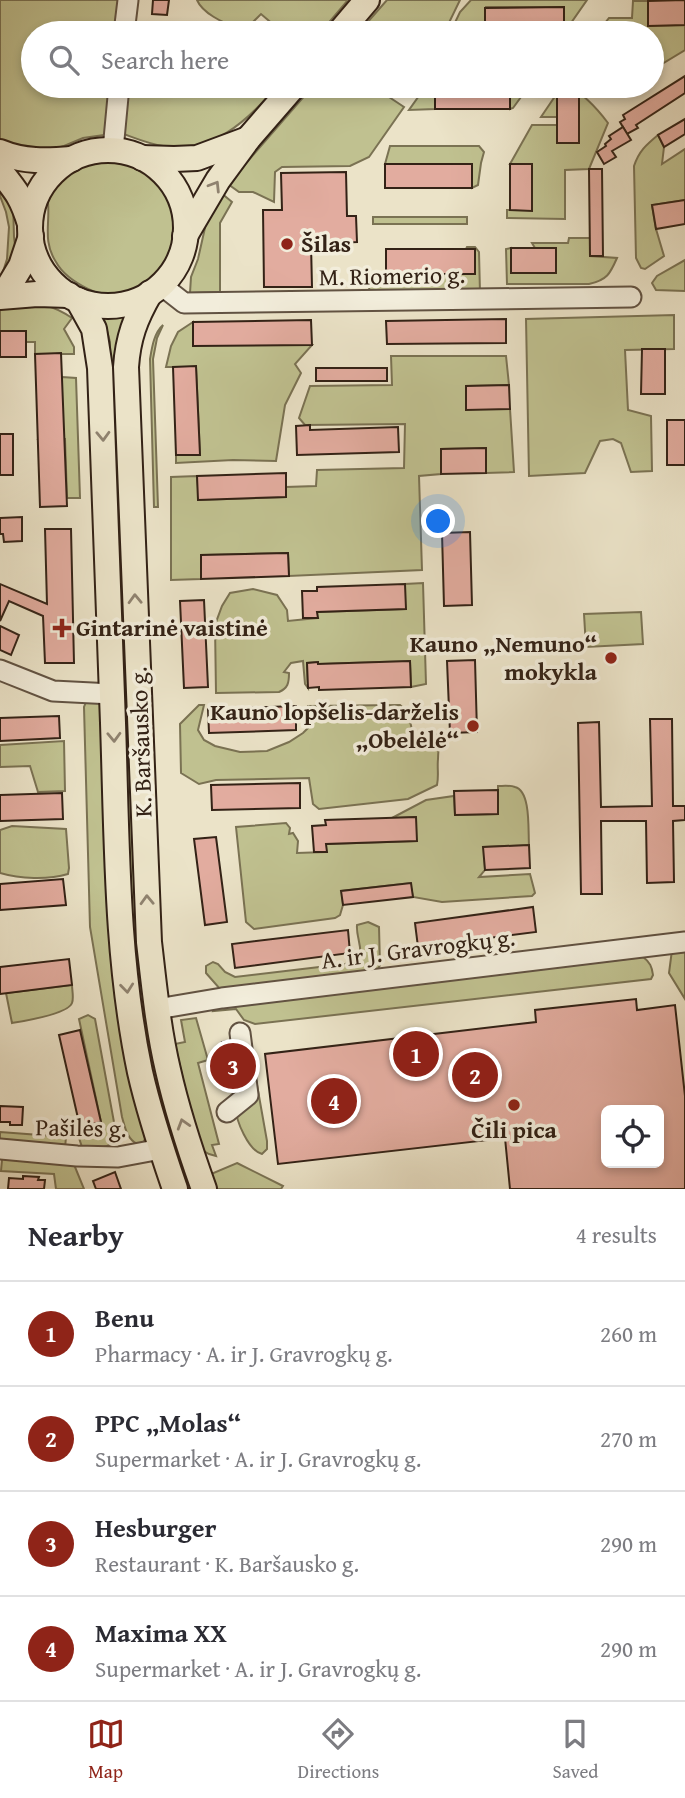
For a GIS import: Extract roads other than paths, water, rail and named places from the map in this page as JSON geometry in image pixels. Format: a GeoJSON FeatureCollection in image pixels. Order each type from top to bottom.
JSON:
{"type":"FeatureCollection","features":[{"type":"Feature","properties":{"kind":"main road"},"geometry":{"type":"LineString","coordinates":[[349,21],[367,0]]}},
{"type":"Feature","properties":{"kind":"main road"},"geometry":{"type":"LineString","coordinates":[[0,171],[23,202],[39,264],[57,287],[90,304],[127,303],[155,289],[170,275],[177,263],[185,236],[218,180],[248,139],[284,98]]}},
{"type":"Feature","properties":{"kind":"main road"},"geometry":{"type":"LineString","coordinates":[[142,158],[197,158],[248,139]]}},
{"type":"Feature","properties":{"kind":"main road"},"geometry":{"type":"LineString","coordinates":[[1,297],[21,266],[35,202],[46,181],[72,159],[99,150],[133,154],[162,172],[176,190],[184,212],[185,236]]}},
{"type":"Feature","properties":{"kind":"main road"},"geometry":{"type":"LineString","coordinates":[[0,152],[29,160],[72,159]]}},
{"type":"Feature","properties":{"kind":"main road","name":"K. Baršausko g."},"geometry":{"type":"LineString","coordinates":[[155,289],[133,324],[125,367],[149,942],[167,1069],[204,1189]]}},
{"type":"Feature","properties":{"kind":"main road"},"geometry":{"type":"LineString","coordinates":[[1,297],[37,293],[74,298]]}},
{"type":"Feature","properties":{"kind":"main road","name":"K. Baršausko g."},"geometry":{"type":"LineString","coordinates":[[74,298],[94,329],[100,368],[118,871],[128,1002],[140,1073],[175,1189]]}},
{"type":"Feature","properties":{"kind":"street"},"geometry":{"type":"LineString","coordinates":[[125,21],[128,0]]}},
{"type":"Feature","properties":{"kind":"street"},"geometry":{"type":"LineString","coordinates":[[113,150],[118,98]]}},
{"type":"Feature","properties":{"kind":"street","name":"M. Riomerio g."},"geometry":{"type":"LineString","coordinates":[[155,289],[184,303],[631,296]]}},
{"type":"Feature","properties":{"kind":"street"},"geometry":{"type":"LineString","coordinates":[[0,670],[53,691],[112,694]]}},
{"type":"Feature","properties":{"kind":"street","name":"A. ir J. Gravrogkų g."},"geometry":{"type":"LineString","coordinates":[[157,1009],[236,996],[685,942]]}},
{"type":"Feature","properties":{"kind":"street"},"geometry":{"type":"LineString","coordinates":[[228,1112],[248,1095],[240,1033]]}},
{"type":"Feature","properties":{"kind":"street","name":"Pašilės g."},"geometry":{"type":"LineString","coordinates":[[0,1150],[118,1157],[161,1149]]}},
{"type":"Feature","properties":{"kind":"place","name":"Šilas"},"geometry":{"type":"Point","coordinates":[287,244]}},
{"type":"Feature","properties":{"kind":"place","name":"Gintarinė vaistinė"},"geometry":{"type":"Point","coordinates":[62,628]}},
{"type":"Feature","properties":{"kind":"place","name":"Kauno „Nemuno“ mokykla"},"geometry":{"type":"Point","coordinates":[611,658]}},
{"type":"Feature","properties":{"kind":"place","name":"Kauno lopšelis-darželis „Obelėlė“"},"geometry":{"type":"Point","coordinates":[473,726]}},
{"type":"Feature","properties":{"kind":"place","name":"Benu"},"geometry":{"type":"Point","coordinates":[416,1054]}},
{"type":"Feature","properties":{"kind":"place","name":"Hesburger"},"geometry":{"type":"Point","coordinates":[233,1066]}},
{"type":"Feature","properties":{"kind":"place","name":"PPC „Molas“"},"geometry":{"type":"Point","coordinates":[475,1075]}},
{"type":"Feature","properties":{"kind":"place","name":"Maxima XX"},"geometry":{"type":"Point","coordinates":[334,1101]}},
{"type":"Feature","properties":{"kind":"place","name":"Čili pica"},"geometry":{"type":"Point","coordinates":[514,1105]}}]}
